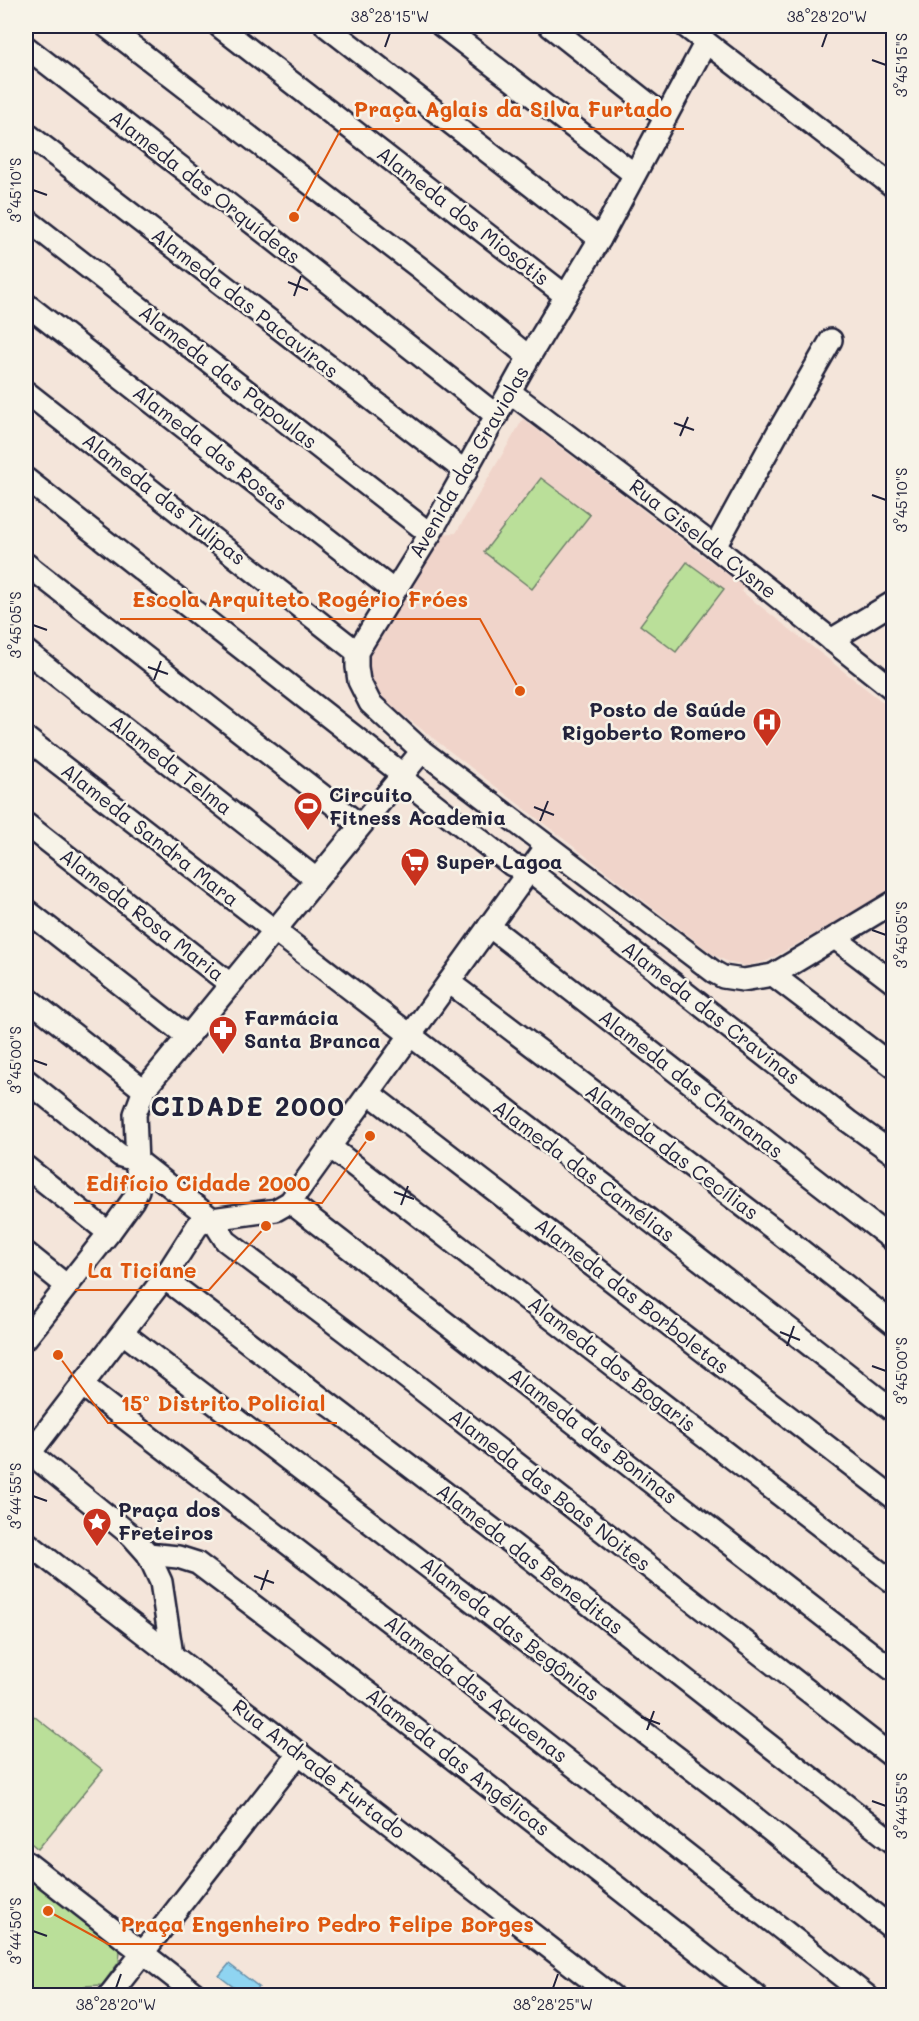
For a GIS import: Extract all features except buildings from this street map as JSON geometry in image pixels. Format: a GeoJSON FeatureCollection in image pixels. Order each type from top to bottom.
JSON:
{"type":"FeatureCollection","features":[{"type":"Feature","properties":{"kind":"street"},"geometry":{"type":"LineString","coordinates":[[106,26],[421,269],[530,357]]}},
{"type":"Feature","properties":{"kind":"street","name":"Alameda dos Miosótis"},"geometry":{"type":"LineString","coordinates":[[219,26],[566,296]]}},
{"type":"Feature","properties":{"kind":"street"},"geometry":{"type":"LineString","coordinates":[[326,26],[600,239]]}},
{"type":"Feature","properties":{"kind":"street"},"geometry":{"type":"LineString","coordinates":[[442,26],[634,174]]}},
{"type":"Feature","properties":{"kind":"street"},"geometry":{"type":"LineString","coordinates":[[550,26],[664,117]]}},
{"type":"Feature","properties":{"kind":"street"},"geometry":{"type":"LineString","coordinates":[[685,26],[894,187]]}},
{"type":"Feature","properties":{"kind":"street","name":"Avenida das Graviolas"},"geometry":{"type":"LineString","coordinates":[[357,652],[430,534],[600,239],[706,42]]}},
{"type":"Feature","properties":{"kind":"street","name":"Alameda das Orquídeas"},"geometry":{"type":"LineString","coordinates":[[26,47],[497,416]]}},
{"type":"Feature","properties":{"kind":"street","name":"Alameda das Pacaviras"},"geometry":{"type":"LineString","coordinates":[[26,133],[466,472]]}},
{"type":"Feature","properties":{"kind":"street","name":"Alameda das Papoulas"},"geometry":{"type":"LineString","coordinates":[[26,219],[430,534]]}},
{"type":"Feature","properties":{"kind":"street","name":"Alameda das Rosas"},"geometry":{"type":"LineString","coordinates":[[26,304],[394,591]]}},
{"type":"Feature","properties":{"kind":"street"},"geometry":{"type":"LineString","coordinates":[[715,547],[831,340]]}},
{"type":"Feature","properties":{"kind":"street","name":"Alameda das Tulipas"},"geometry":{"type":"LineString","coordinates":[[26,392],[357,652]]}},
{"type":"Feature","properties":{"kind":"street","name":"Rua Giselda Cysne"},"geometry":{"type":"LineString","coordinates":[[510,392],[715,547],[894,690]]}},
{"type":"Feature","properties":{"kind":"street","name":"Alameda das Cravinas"},"geometry":{"type":"LineString","coordinates":[[26,479],[402,774],[410,784],[512,865],[529,870],[848,1121],[894,1154]]}},
{"type":"Feature","properties":{"kind":"street"},"geometry":{"type":"LineString","coordinates":[[26,564],[360,825]]}},
{"type":"Feature","properties":{"kind":"street"},"geometry":{"type":"LineString","coordinates":[[831,640],[894,602]]}},
{"type":"Feature","properties":{"kind":"street","name":"Alameda Telma"},"geometry":{"type":"LineString","coordinates":[[26,651],[316,879]]}},
{"type":"Feature","properties":{"kind":"street"},"geometry":{"type":"LineString","coordinates":[[357,652],[358,681],[370,703],[422,751],[714,972],[743,980],[773,975],[894,902]]}},
{"type":"Feature","properties":{"kind":"street","name":"Alameda Sandra Mara"},"geometry":{"type":"LineString","coordinates":[[26,738],[274,932]]}},
{"type":"Feature","properties":{"kind":"street"},"geometry":{"type":"LineString","coordinates":[[26,1338],[109,1233],[138,1190],[135,1114],[144,1090],[422,751]]}},
{"type":"Feature","properties":{"kind":"street","name":"Alameda Rosa Maria"},"geometry":{"type":"LineString","coordinates":[[26,824],[230,984]]}},
{"type":"Feature","properties":{"kind":"street"},"geometry":{"type":"LineString","coordinates":[[172,1655],[161,1582],[148,1554],[132,1536],[28,1451],[83,1386],[123,1333],[164,1278],[198,1225],[212,1219],[276,1210],[290,1202],[547,846]]}},
{"type":"Feature","properties":{"kind":"street"},"geometry":{"type":"LineString","coordinates":[[26,910],[188,1037]]}},
{"type":"Feature","properties":{"kind":"street","name":"Alameda das Chananas"},"geometry":{"type":"LineString","coordinates":[[489,926],[894,1241]]}},
{"type":"Feature","properties":{"kind":"street","name":"Alameda das Camélias"},"geometry":{"type":"LineString","coordinates":[[274,932],[894,1411]]}},
{"type":"Feature","properties":{"kind":"street"},"geometry":{"type":"LineString","coordinates":[[835,938],[894,983]]}},
{"type":"Feature","properties":{"kind":"street"},"geometry":{"type":"LineString","coordinates":[[773,975],[894,1067]]}},
{"type":"Feature","properties":{"kind":"street","name":"Alameda das Cecílias"},"geometry":{"type":"LineString","coordinates":[[448,982],[772,1228],[894,1324]]}},
{"type":"Feature","properties":{"kind":"street"},"geometry":{"type":"LineString","coordinates":[[26,997],[144,1090]]}},
{"type":"Feature","properties":{"kind":"street","name":"Alameda das Boas Noites"},"geometry":{"type":"LineString","coordinates":[[26,1080],[121,1156],[138,1161],[212,1219],[226,1241],[394,1368],[894,1758]]}},
{"type":"Feature","properties":{"kind":"street","name":"Alameda das Borboletas"},"geometry":{"type":"LineString","coordinates":[[370,1094],[894,1498]]}},
{"type":"Feature","properties":{"kind":"street","name":"Alameda dos Bogaris"},"geometry":{"type":"LineString","coordinates":[[330,1147],[894,1583]]}},
{"type":"Feature","properties":{"kind":"street"},"geometry":{"type":"LineString","coordinates":[[26,1167],[109,1233]]}},
{"type":"Feature","properties":{"kind":"street","name":"Alameda das Boninas"},"geometry":{"type":"LineString","coordinates":[[290,1202],[894,1671]]}},
{"type":"Feature","properties":{"kind":"street"},"geometry":{"type":"LineString","coordinates":[[26,1253],[67,1286]]}},
{"type":"Feature","properties":{"kind":"street","name":"Alameda das Beneditas"},"geometry":{"type":"LineString","coordinates":[[164,1278],[525,1554],[894,1843]]}},
{"type":"Feature","properties":{"kind":"street","name":"Alameda das Begônias"},"geometry":{"type":"LineString","coordinates":[[123,1333],[735,1802],[894,1930]]}},
{"type":"Feature","properties":{"kind":"street","name":"Alameda das Açucenas"},"geometry":{"type":"LineString","coordinates":[[83,1386],[425,1649],[867,1995]]}},
{"type":"Feature","properties":{"kind":"street","name":"Rua Andrade Furtado"},"geometry":{"type":"LineString","coordinates":[[26,1542],[612,1995]]}},
{"type":"Feature","properties":{"kind":"street","name":"Alameda das Angélicas"},"geometry":{"type":"LineString","coordinates":[[148,1554],[178,1557],[197,1563],[382,1703],[756,1995]]}},
{"type":"Feature","properties":{"kind":"street"},"geometry":{"type":"LineString","coordinates":[[109,1995],[298,1753]]}},
{"type":"Feature","properties":{"kind":"street"},"geometry":{"type":"LineString","coordinates":[[26,1862],[198,1995]]}},
{"type":"Feature","properties":{"kind":"shaded area"},"geometry":{"type":"Polygon","coordinates":[[[523,419],[744,587],[741,591],[893,710],[893,889],[767,961],[746,966],[730,963],[714,955],[381,698],[372,685],[368,671],[370,650],[437,534],[456,533],[523,419]]]}},
{"type":"Feature","properties":{"kind":"green space"},"geometry":{"type":"Polygon","coordinates":[[[541,478],[590,515],[532,589],[484,552],[541,478]]]}},
{"type":"Feature","properties":{"kind":"green space"},"geometry":{"type":"Polygon","coordinates":[[[687,562],[724,589],[676,652],[640,625],[687,562]]]}},
{"type":"Feature","properties":{"kind":"green space"},"geometry":{"type":"Polygon","coordinates":[[[26,1710],[103,1770],[38,1849],[26,1839],[26,1710]]]}},
{"type":"Feature","properties":{"kind":"green space"},"geometry":{"type":"Polygon","coordinates":[[[26,1875],[120,1951],[119,1962],[102,1985],[85,1986],[78,1995],[26,1995],[26,1875]]]}},
{"type":"Feature","properties":{"kind":"water"},"geometry":{"type":"Polygon","coordinates":[[[229,1964],[259,1987],[252,1995],[244,1995],[219,1976],[229,1964]]]}},
{"type":"Feature","properties":{"kind":"place","name":"Praça Aglais da Silva Furtado"},"geometry":{"type":"Point","coordinates":[294,217]}},
{"type":"Feature","properties":{"kind":"place","name":"Escola Arquiteto Rogério Fróes"},"geometry":{"type":"Point","coordinates":[520,691]}},
{"type":"Feature","properties":{"kind":"place","name":"Posto de Saúde Rigoberto Romero"},"geometry":{"type":"Point","coordinates":[767,748]}},
{"type":"Feature","properties":{"kind":"place","name":"Circuito Fitness Academia"},"geometry":{"type":"Point","coordinates":[308,832]}},
{"type":"Feature","properties":{"kind":"place","name":"Super Lagoa"},"geometry":{"type":"Point","coordinates":[415,888]}},
{"type":"Feature","properties":{"kind":"place","name":"Farmácia Santa Branca"},"geometry":{"type":"Point","coordinates":[223,1056]}},
{"type":"Feature","properties":{"kind":"place","name":"Edifício Cidade 2000"},"geometry":{"type":"Point","coordinates":[370,1136]}},
{"type":"Feature","properties":{"kind":"place","name":"La Ticiane"},"geometry":{"type":"Point","coordinates":[266,1226]}},
{"type":"Feature","properties":{"kind":"place","name":"15º Distrito Policial"},"geometry":{"type":"Point","coordinates":[58,1355]}},
{"type":"Feature","properties":{"kind":"place","name":"Praça dos Freteiros"},"geometry":{"type":"Point","coordinates":[97,1548]}},
{"type":"Feature","properties":{"kind":"place","name":"Praça Engenheiro Pedro Felipe Borges"},"geometry":{"type":"Point","coordinates":[48,1911]}},
{"type":"Feature","properties":{"kind":"district","name":"CIDADE 2000"},"geometry":{"type":"Point","coordinates":[248,1107]}}]}
